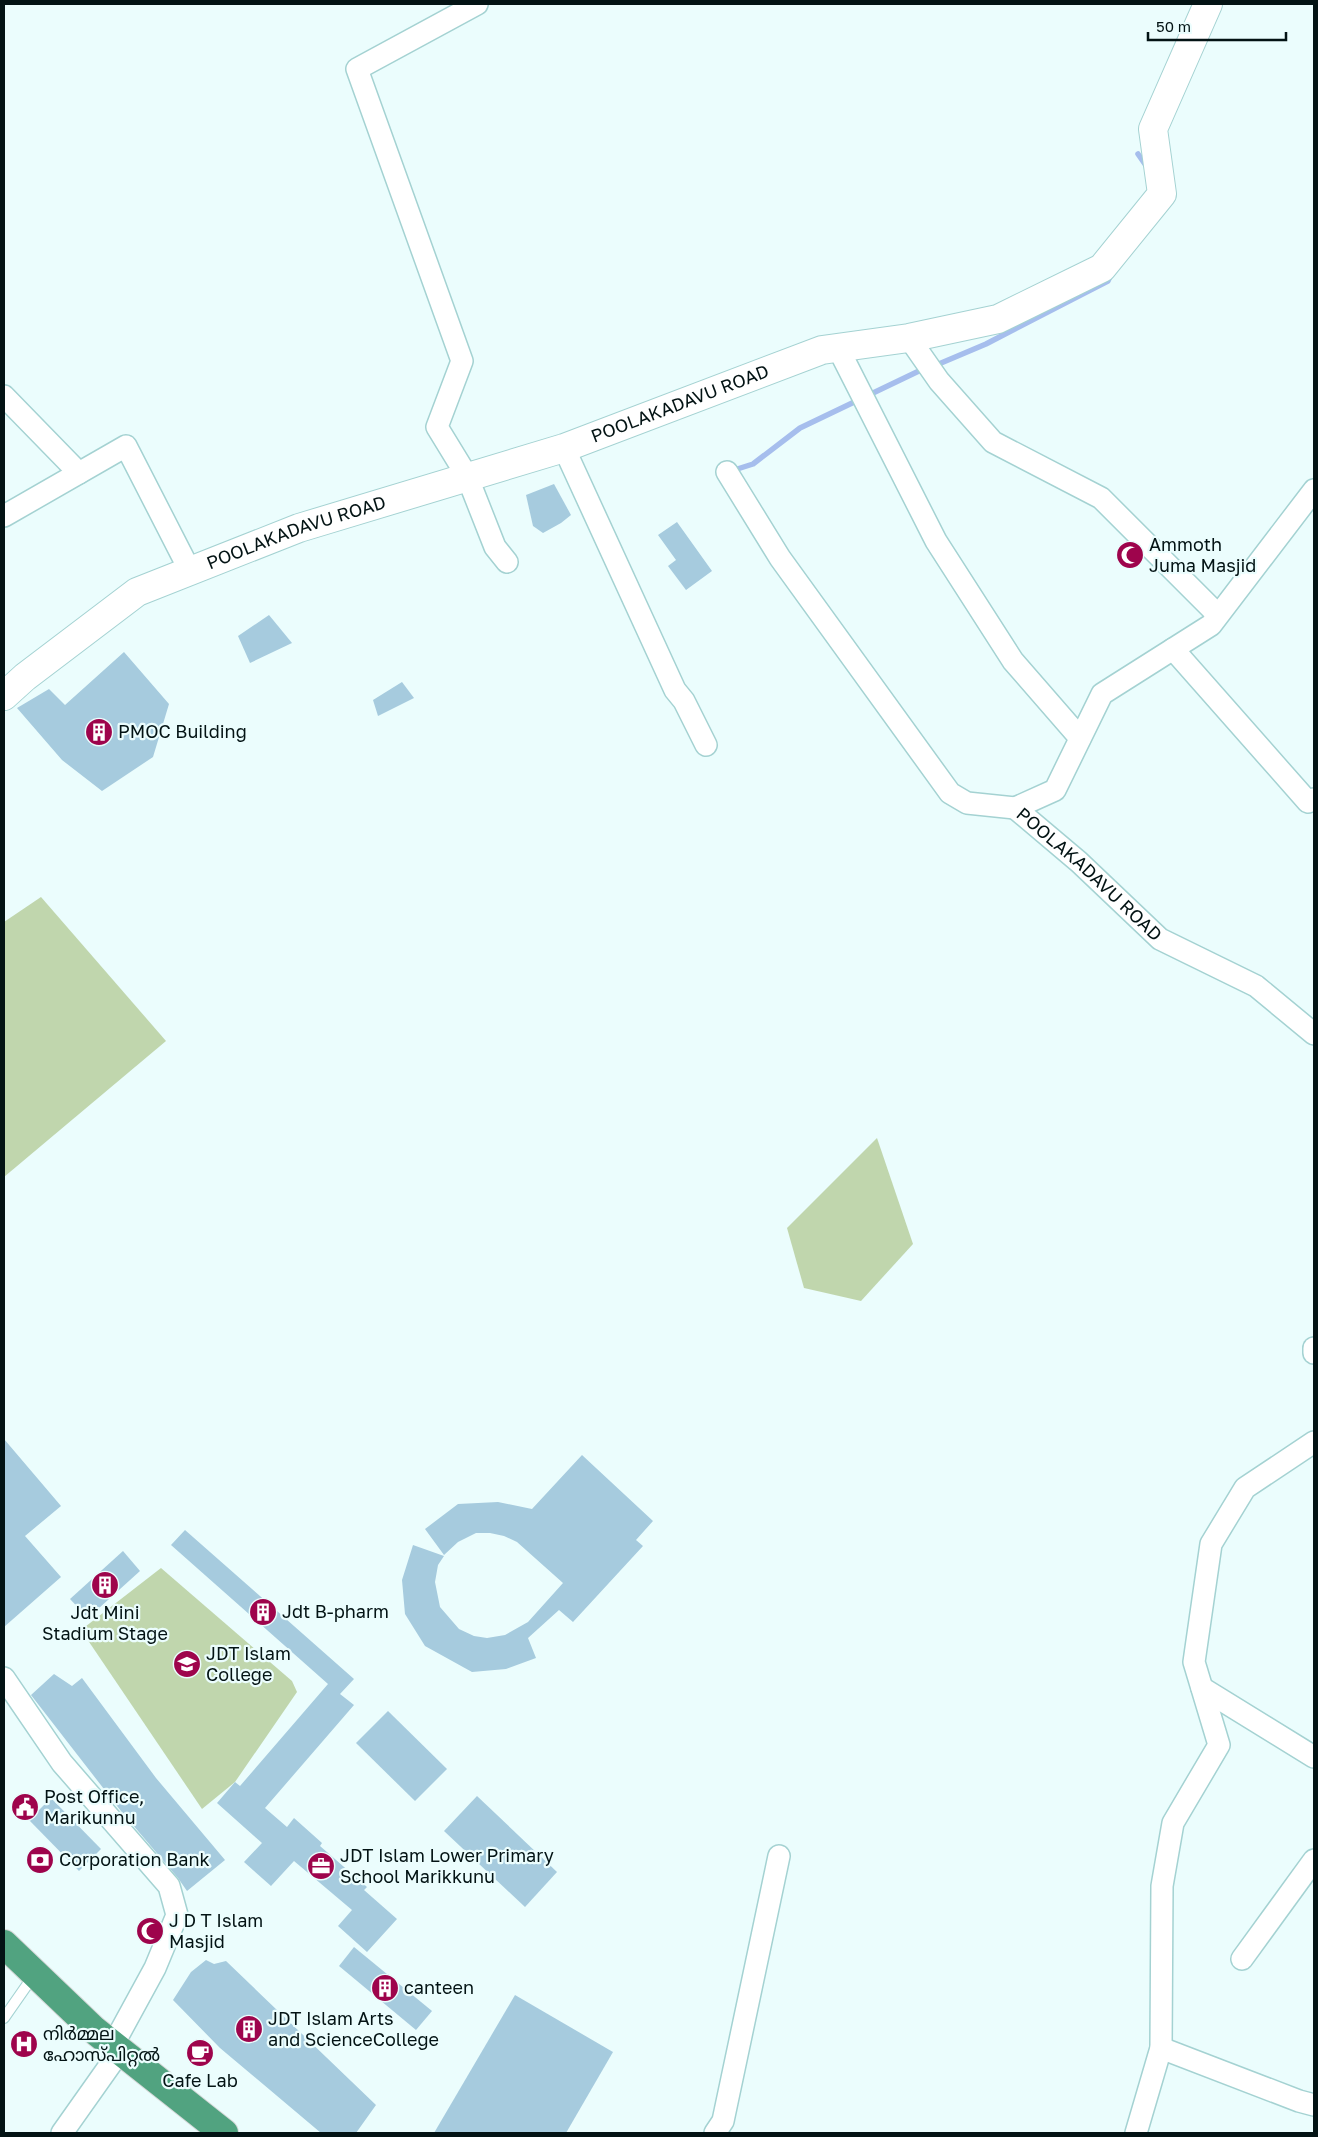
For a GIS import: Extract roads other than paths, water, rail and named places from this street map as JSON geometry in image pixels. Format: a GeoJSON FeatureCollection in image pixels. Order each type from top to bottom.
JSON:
{"type":"FeatureCollection","features":[{"type":"Feature","properties":{"kind":"highway"},"geometry":{"type":"LineString","coordinates":[[4,1944],[34,1974],[116,2048],[224,2133]]}},
{"type":"Feature","properties":{"kind":"street"},"geometry":{"type":"LineString","coordinates":[[478,4],[357,69],[462,361],[437,427],[467,476],[495,547],[507,562]]}},
{"type":"Feature","properties":{"kind":"street","name":"POOLAKADAVU ROAD"},"geometry":{"type":"LineString","coordinates":[[4,696],[25,677],[137,592],[299,528],[564,448],[822,350],[909,338],[998,319],[1102,268],[1162,194],[1153,129],[1208,4]]}},
{"type":"Feature","properties":{"kind":"street"},"geometry":{"type":"LineString","coordinates":[[909,338],[940,381],[993,442],[1101,498],[1217,614]]}},
{"type":"Feature","properties":{"kind":"street"},"geometry":{"type":"LineString","coordinates":[[838,348],[936,541],[1013,661],[1080,738]]}},
{"type":"Feature","properties":{"kind":"street"},"geometry":{"type":"LineString","coordinates":[[4,396],[79,473]]}},
{"type":"Feature","properties":{"kind":"street"},"geometry":{"type":"LineString","coordinates":[[4,516],[126,446],[190,571]]}},
{"type":"Feature","properties":{"kind":"street"},"geometry":{"type":"LineString","coordinates":[[564,448],[675,690],[684,701],[706,745]]}},
{"type":"Feature","properties":{"kind":"street"},"geometry":{"type":"LineString","coordinates":[[727,472],[780,558],[950,793],[967,803],[1015,808]]}},
{"type":"Feature","properties":{"kind":"street","name":"POOLAKADAVU ROAD"},"geometry":{"type":"LineString","coordinates":[[1314,490],[1217,614],[1211,625],[1102,694],[1055,790],[1015,808],[1079,862],[1160,939],[1256,986],[1314,1034]]}},
{"type":"Feature","properties":{"kind":"street"},"geometry":{"type":"LineString","coordinates":[[1173,649],[1308,802],[1314,799]]}},
{"type":"Feature","properties":{"kind":"street"},"geometry":{"type":"LineString","coordinates":[[1136,2133],[1161,2048],[1162,1886],[1173,1823],[1219,1745],[1194,1662],[1211,1544],[1245,1488],[1314,1442]]}},
{"type":"Feature","properties":{"kind":"street"},"geometry":{"type":"LineString","coordinates":[[4,1678],[62,1763],[169,1886],[177,1915],[155,1968],[116,2048],[62,2133]]}},
{"type":"Feature","properties":{"kind":"street"},"geometry":{"type":"LineString","coordinates":[[1202,1688],[1314,1757]]}},
{"type":"Feature","properties":{"kind":"street"},"geometry":{"type":"LineString","coordinates":[[715,2133],[723,2121],[778,1856]]}},
{"type":"Feature","properties":{"kind":"street"},"geometry":{"type":"LineString","coordinates":[[1242,1959],[1314,1860]]}},
{"type":"Feature","properties":{"kind":"street"},"geometry":{"type":"LineString","coordinates":[[1161,2048],[1314,2105]]}},
{"type":"Feature","properties":{"kind":"lane"},"geometry":{"type":"LineString","coordinates":[[4,2018],[34,1974]]}},
{"type":"Feature","properties":{"kind":"waterway"},"geometry":{"type":"LineString","coordinates":[[1138,154],[1147,167]]}},
{"type":"Feature","properties":{"kind":"waterway"},"geometry":{"type":"LineString","coordinates":[[934,366],[986,344],[1108,281],[1111,274]]}},
{"type":"Feature","properties":{"kind":"waterway"},"geometry":{"type":"LineString","coordinates":[[731,471],[753,464],[800,428],[921,370]]}},
{"type":"Feature","properties":{"kind":"place","name":"Ammoth Juma Masjid"},"geometry":{"type":"Point","coordinates":[1130,555]}},
{"type":"Feature","properties":{"kind":"place","name":"PMOC Building"},"geometry":{"type":"Point","coordinates":[99,732]}},
{"type":"Feature","properties":{"kind":"place","name":"Jdt Mini Stadium Stage"},"geometry":{"type":"Point","coordinates":[105,1585]}},
{"type":"Feature","properties":{"kind":"place","name":"Jdt B-pharm"},"geometry":{"type":"Point","coordinates":[263,1612]}},
{"type":"Feature","properties":{"kind":"place","name":"JDT Islam College"},"geometry":{"type":"Point","coordinates":[187,1664]}},
{"type":"Feature","properties":{"kind":"place","name":"Post Office, Marikunnu"},"geometry":{"type":"Point","coordinates":[25,1807]}},
{"type":"Feature","properties":{"kind":"place","name":"Corporation Bank"},"geometry":{"type":"Point","coordinates":[40,1860]}},
{"type":"Feature","properties":{"kind":"place","name":"JDT Islam Lower Primary School Marikkunu"},"geometry":{"type":"Point","coordinates":[321,1866]}},
{"type":"Feature","properties":{"kind":"place","name":"J D T Islam Masjid"},"geometry":{"type":"Point","coordinates":[150,1931]}},
{"type":"Feature","properties":{"kind":"place","name":"canteen"},"geometry":{"type":"Point","coordinates":[385,1988]}},
{"type":"Feature","properties":{"kind":"place","name":"JDT Islam Arts and ScienceCollege"},"geometry":{"type":"Point","coordinates":[249,2029]}},
{"type":"Feature","properties":{"kind":"place","name":"നിർമ്മല ഹോസ്പിറ്റൽ"},"geometry":{"type":"Point","coordinates":[24,2044]}},
{"type":"Feature","properties":{"kind":"place","name":"Cafe Lab"},"geometry":{"type":"Point","coordinates":[200,2053]}}]}
